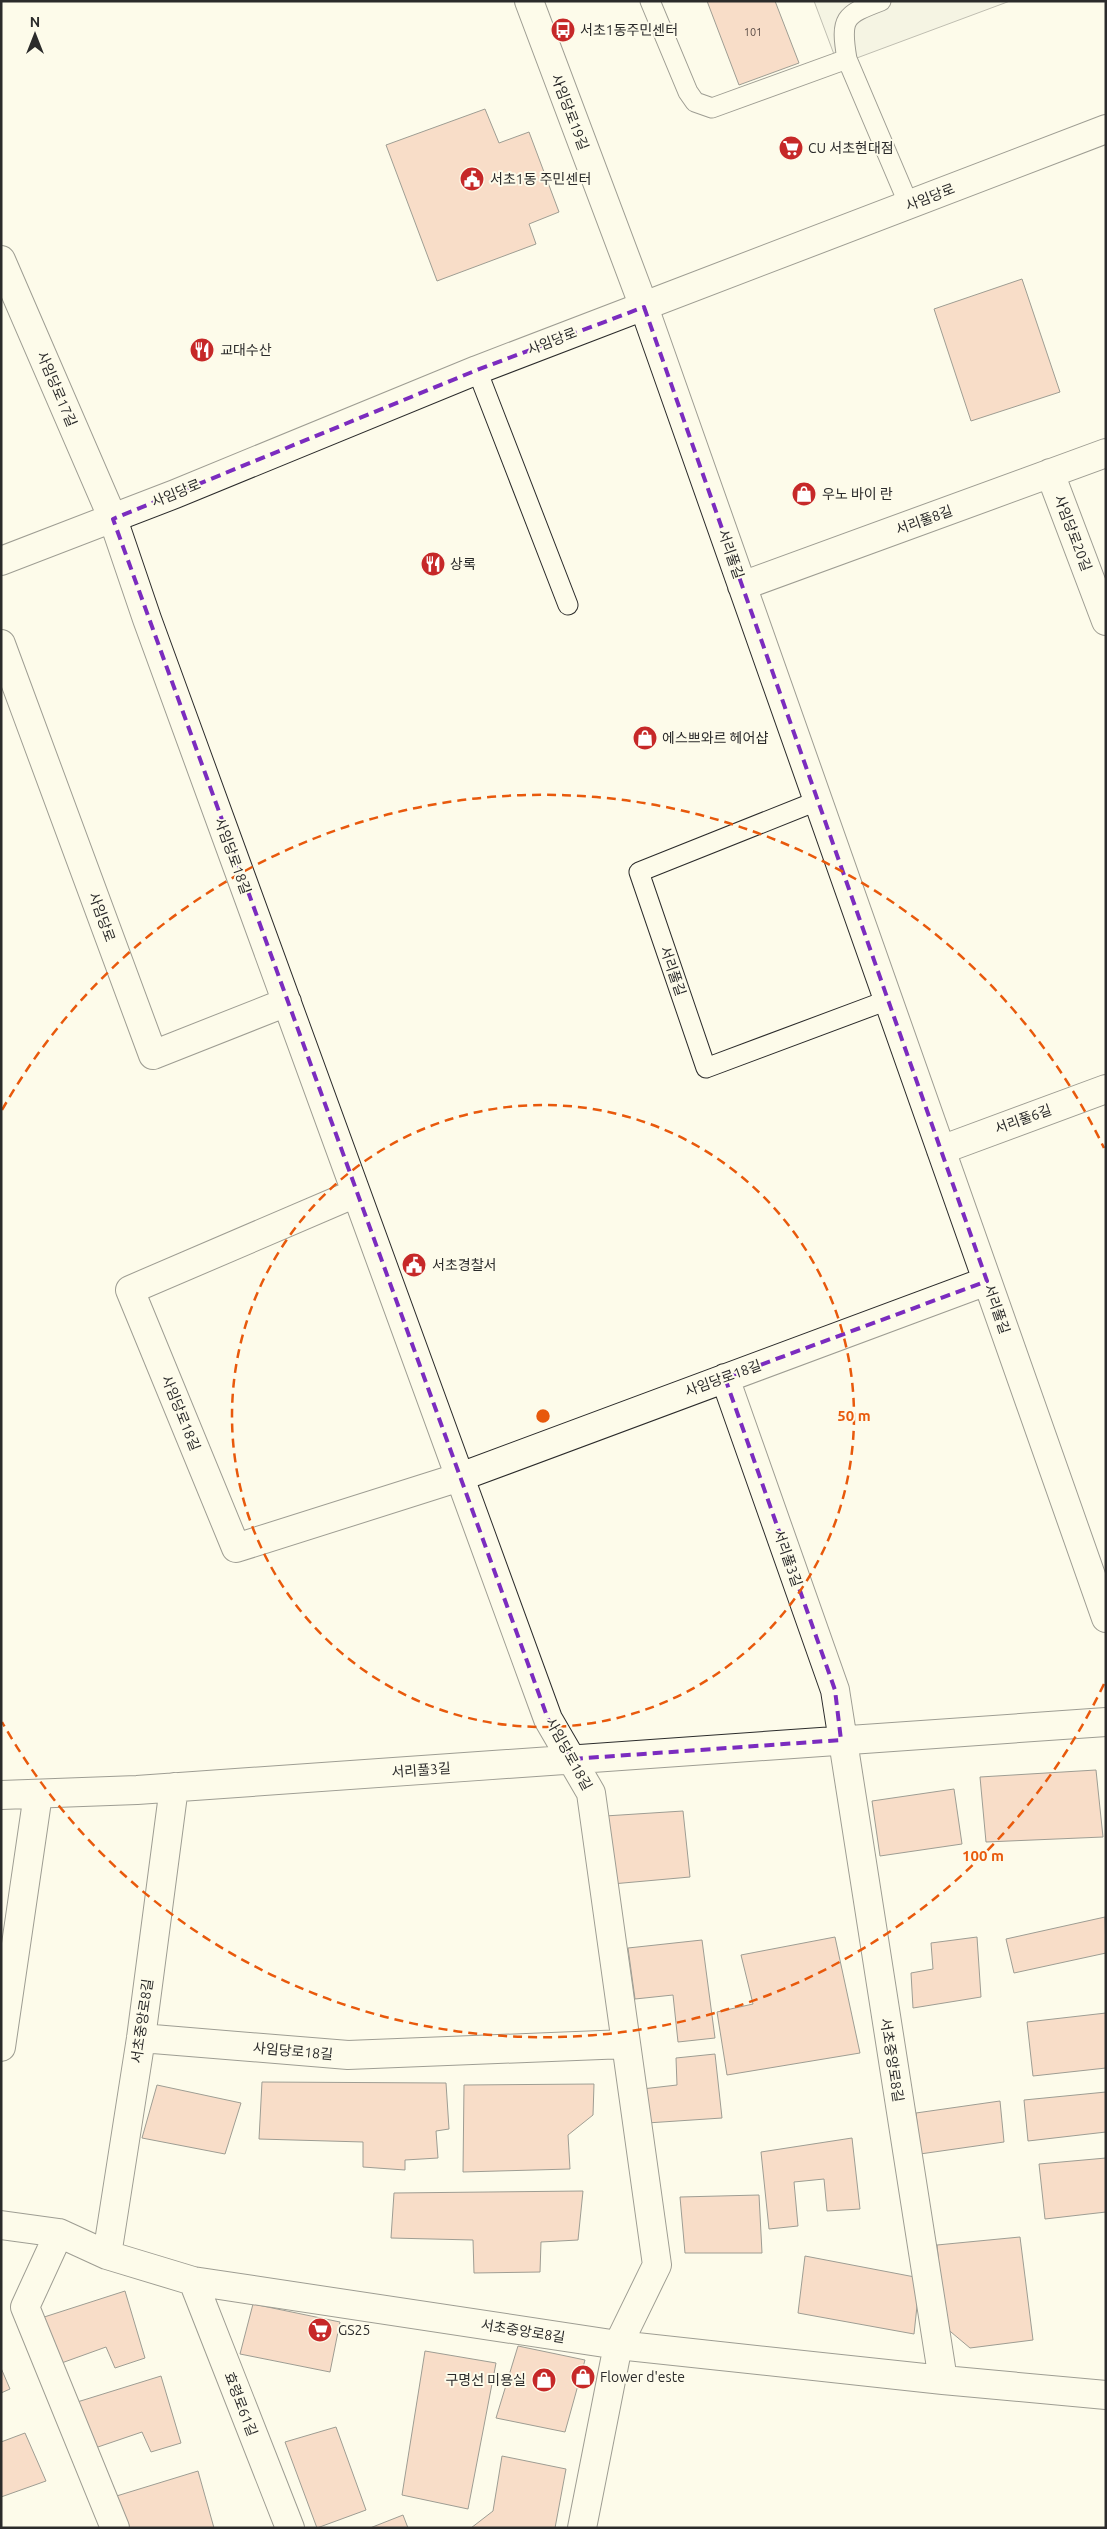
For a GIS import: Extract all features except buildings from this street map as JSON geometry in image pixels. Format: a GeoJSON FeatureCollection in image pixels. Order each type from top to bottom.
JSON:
{"type":"FeatureCollection","features":[{"type":"Feature","properties":{"kind":"street","name":"사임당로19길"},"geometry":{"type":"LineString","coordinates":[[528,1],[644,307]]}},
{"type":"Feature","properties":{"kind":"street","name":"사임당로"},"geometry":{"type":"LineString","coordinates":[[1,561],[113,519],[477,370],[1106,130]]}},
{"type":"Feature","properties":{"kind":"street","name":"사임당로17길"},"geometry":{"type":"LineString","coordinates":[[1,260],[113,519]]}},
{"type":"Feature","properties":{"kind":"street","name":"서리풀길"},"geometry":{"type":"LineString","coordinates":[[644,307],[1106,1618]]}},
{"type":"Feature","properties":{"kind":"street","name":"서리풀8길"},"geometry":{"type":"LineString","coordinates":[[742,586],[1106,453]]}},
{"type":"Feature","properties":{"kind":"street","name":"사임당로20길"},"geometry":{"type":"LineString","coordinates":[[1050,473],[1106,621]]}},
{"type":"Feature","properties":{"kind":"street","name":"사임당로18길"},"geometry":{"type":"LineString","coordinates":[[113,519],[147,619],[548,1719],[591,1792],[657,2264],[618,2345]]}},
{"type":"Feature","properties":{"kind":"street","name":"사임당로"},"geometry":{"type":"LineString","coordinates":[[1,644],[153,1055],[287,1002]]}},
{"type":"Feature","properties":{"kind":"street","name":"서리풀6길"},"geometry":{"type":"LineString","coordinates":[[941,1150],[1106,1089]]}},
{"type":"Feature","properties":{"kind":"street","name":"사임당로18길"},"geometry":{"type":"LineString","coordinates":[[356,1193],[130,1290],[236,1548],[460,1476],[987,1280]]}},
{"type":"Feature","properties":{"kind":"street","name":"서리풀3길"},"geometry":{"type":"LineString","coordinates":[[724,1378],[835,1690],[841,1740]]}},
{"type":"Feature","properties":{"kind":"street","name":"서리풀3길"},"geometry":{"type":"LineString","coordinates":[[1,1796],[174,1787],[1106,1722]]}},
{"type":"Feature","properties":{"kind":"street","name":"서초중앙로8길"},"geometry":{"type":"LineString","coordinates":[[841,1740],[943,2380]]}},
{"type":"Feature","properties":{"kind":"street","name":"서초중앙로8길"},"geometry":{"type":"LineString","coordinates":[[106,2255],[141,2038],[174,1787]]}},
{"type":"Feature","properties":{"kind":"street"},"geometry":{"type":"LineString","coordinates":[[1,2047],[38,1794]]}},
{"type":"Feature","properties":{"kind":"street","name":"사임당로18길"},"geometry":{"type":"LineString","coordinates":[[141,2038],[348,2056],[626,2044]]}},
{"type":"Feature","properties":{"kind":"street","name":"서초중앙로8길"},"geometry":{"type":"LineString","coordinates":[[1,2225],[59,2233],[106,2255],[193,2281],[618,2345],[943,2380],[1106,2395]]}},
{"type":"Feature","properties":{"kind":"street"},"geometry":{"type":"LineString","coordinates":[[59,2233],[25,2307],[115,2528]]}},
{"type":"Feature","properties":{"kind":"street","name":"효령로61길"},"geometry":{"type":"LineString","coordinates":[[193,2281],[290,2528]]}},
{"type":"Feature","properties":{"kind":"street"},"geometry":{"type":"LineString","coordinates":[[582,2528],[618,2345]]}},
{"type":"Feature","properties":{"kind":"lane"},"geometry":{"type":"LineString","coordinates":[[650,1],[688,92],[695,102],[712,108],[847,58]]}},
{"type":"Feature","properties":{"kind":"lane"},"geometry":{"type":"LineString","coordinates":[[881,1],[854,11],[844,26],[847,58],[909,206]]}},
{"type":"Feature","properties":{"kind":"lane"},"geometry":{"type":"LineString","coordinates":[[477,370],[568,605]]}},
{"type":"Feature","properties":{"kind":"lane","name":"서리풀길"},"geometry":{"type":"LineString","coordinates":[[818,801],[639,872],[706,1068],[888,1000]]}},
{"type":"Feature","properties":{"kind":"highlighted area"},"geometry":{"type":"Polygon","coordinates":[[[644,307],[987,1281],[725,1378],[835,1690],[841,1740],[572,1759],[548,1719],[113,519],[477,370],[644,307]]]}},
{"type":"Feature","properties":{"kind":"shaded area"},"geometry":{"type":"Polygon","coordinates":[[[814,1],[1010,1],[838,65],[814,1]]]}},
{"type":"Feature","properties":{"kind":"place","name":"서초1동주민센터"},"geometry":{"type":"Point","coordinates":[563,30]}},
{"type":"Feature","properties":{"kind":"place","name":"CU 서초현대점"},"geometry":{"type":"Point","coordinates":[791,148]}},
{"type":"Feature","properties":{"kind":"place","name":"서초1동 주민센터"},"geometry":{"type":"Point","coordinates":[472,179]}},
{"type":"Feature","properties":{"kind":"place","name":"교대수산"},"geometry":{"type":"Point","coordinates":[202,350]}},
{"type":"Feature","properties":{"kind":"place","name":"우노 바이 란"},"geometry":{"type":"Point","coordinates":[804,494]}},
{"type":"Feature","properties":{"kind":"place","name":"상록"},"geometry":{"type":"Point","coordinates":[433,564]}},
{"type":"Feature","properties":{"kind":"place","name":"에스쁘와르 헤어샵"},"geometry":{"type":"Point","coordinates":[645,738]}},
{"type":"Feature","properties":{"kind":"place","name":"서초경찰서"},"geometry":{"type":"Point","coordinates":[414,1265]}},
{"type":"Feature","properties":{"kind":"place","name":"GS25"},"geometry":{"type":"Point","coordinates":[320,2330]}},
{"type":"Feature","properties":{"kind":"place","name":"Flower d'este"},"geometry":{"type":"Point","coordinates":[583,2377]}},
{"type":"Feature","properties":{"kind":"place","name":"구명선 미용실"},"geometry":{"type":"Point","coordinates":[544,2380]}}]}
